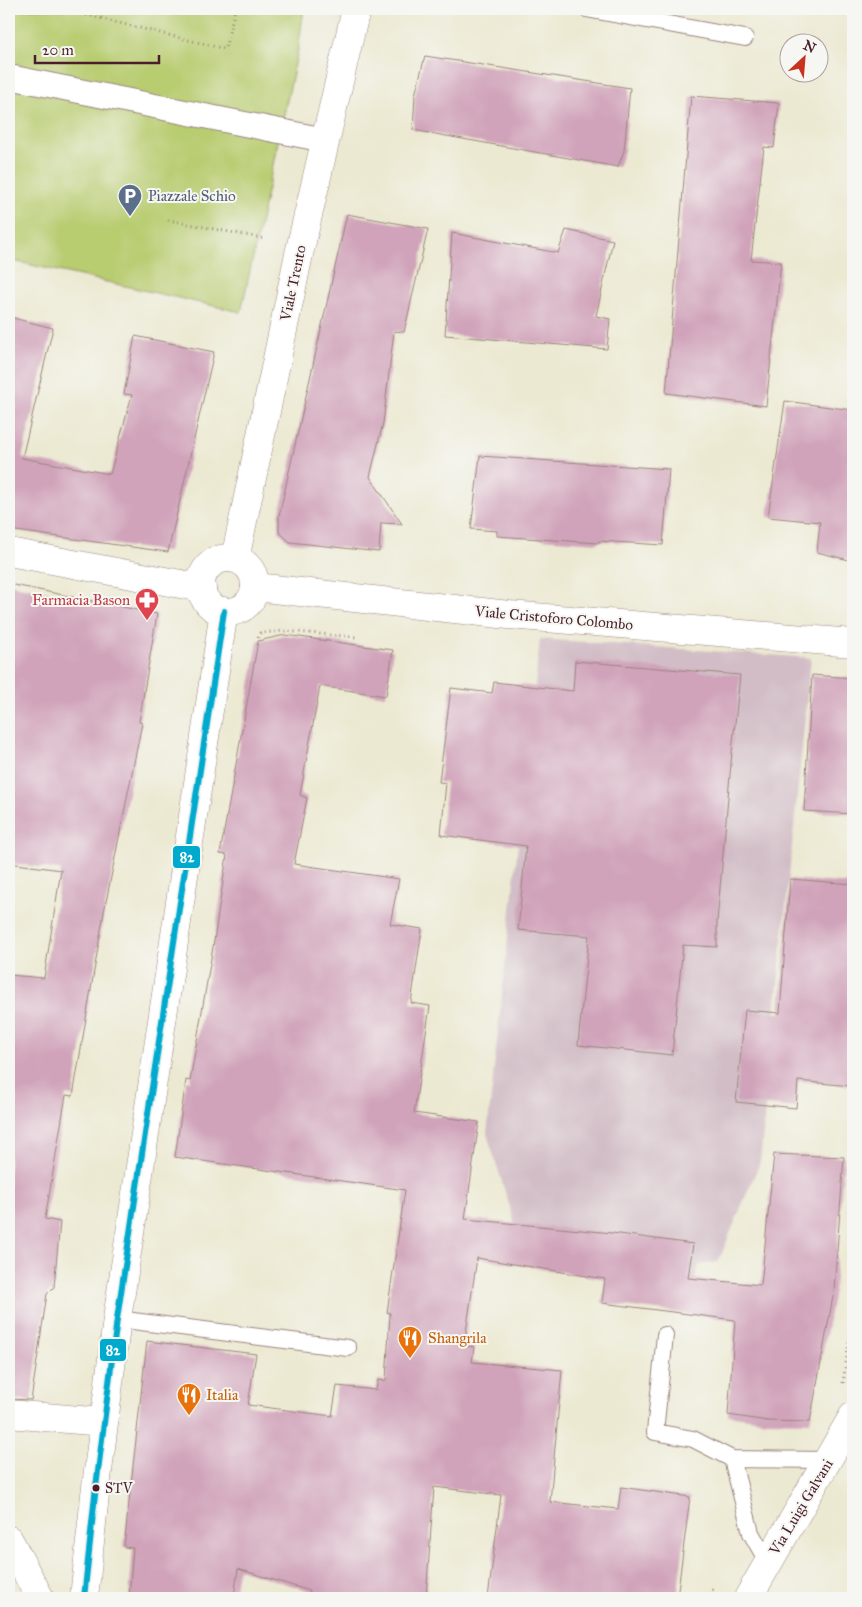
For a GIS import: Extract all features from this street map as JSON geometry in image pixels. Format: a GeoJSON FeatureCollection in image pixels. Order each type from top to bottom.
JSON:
{"type":"FeatureCollection","features":[{"type":"Feature","properties":{"kind":"main road","name":"Viale Trento"},"geometry":{"type":"LineString","coordinates":[[236,559],[301,246],[356,9]]}},
{"type":"Feature","properties":{"kind":"main road"},"geometry":{"type":"LineString","coordinates":[[9,552],[202,588]]}},
{"type":"Feature","properties":{"kind":"main road"},"geometry":{"type":"LineString","coordinates":[[226,558],[236,559],[244,563],[251,570],[255,587],[253,596],[248,604],[240,609],[224,611],[216,609],[209,603],[202,588],[202,579],[211,565],[226,558]]}},
{"type":"Feature","properties":{"kind":"main road","name":"Viale Cristoforo Colombo"},"geometry":{"type":"LineString","coordinates":[[255,587],[509,615],[853,643]]}},
{"type":"Feature","properties":{"kind":"main road"},"geometry":{"type":"LineString","coordinates":[[84,1598],[117,1319],[224,611]]}},
{"type":"Feature","properties":{"kind":"main road"},"geometry":{"type":"LineString","coordinates":[[9,1414],[104,1422]]}},
{"type":"Feature","properties":{"kind":"main road","name":"Via Luigi Galvani"},"geometry":{"type":"LineString","coordinates":[[748,1598],[853,1416]]}},
{"type":"Feature","properties":{"kind":"main road"},"geometry":{"type":"LineString","coordinates":[[9,1540],[40,1598]]}},
{"type":"Feature","properties":{"kind":"street"},"geometry":{"type":"LineString","coordinates":[[9,77],[325,140]]}},
{"type":"Feature","properties":{"kind":"lane"},"geometry":{"type":"LineString","coordinates":[[586,9],[745,38]]}},
{"type":"Feature","properties":{"kind":"lane"},"geometry":{"type":"LineString","coordinates":[[117,1319],[348,1348]]}},
{"type":"Feature","properties":{"kind":"lane"},"geometry":{"type":"LineString","coordinates":[[665,1335],[656,1432],[693,1439],[732,1459],[829,1460]]}},
{"type":"Feature","properties":{"kind":"lane"},"geometry":{"type":"LineString","coordinates":[[732,1459],[751,1533],[768,1563]]}},
{"type":"Feature","properties":{"kind":"path"},"geometry":{"type":"LineString","coordinates":[[62,9],[225,49],[235,9]]}},
{"type":"Feature","properties":{"kind":"path"},"geometry":{"type":"LineString","coordinates":[[168,220],[301,246]]}},
{"type":"Feature","properties":{"kind":"shaded area"},"geometry":{"type":"Polygon","coordinates":[[[540,639],[811,658],[760,1162],[718,1262],[699,1265],[691,1293],[617,1257],[522,1246],[487,1134],[540,639]]]}},
{"type":"Feature","properties":{"kind":"green space"},"geometry":{"type":"Polygon","coordinates":[[[9,9],[304,9],[298,50],[241,312],[9,260],[9,9]]]}},
{"type":"Feature","properties":{"kind":"building"},"geometry":{"type":"Polygon","coordinates":[[[425,56],[630,88],[624,151],[618,167],[413,130],[415,95],[425,56]]]}},
{"type":"Feature","properties":{"kind":"building"},"geometry":{"type":"Polygon","coordinates":[[[691,96],[779,103],[774,148],[764,147],[751,260],[781,262],[766,406],[666,393],[691,96]]]}},
{"type":"Feature","properties":{"kind":"building"},"geometry":{"type":"Polygon","coordinates":[[[347,214],[428,229],[404,332],[394,331],[383,423],[370,477],[402,524],[381,523],[379,552],[290,542],[279,532],[279,516],[347,214]]]}},
{"type":"Feature","properties":{"kind":"building"},"geometry":{"type":"Polygon","coordinates":[[[566,230],[613,240],[596,316],[610,319],[607,349],[445,335],[452,233],[558,253],[566,230]]]}},
{"type":"Feature","properties":{"kind":"building"},"geometry":{"type":"Polygon","coordinates":[[[9,317],[53,328],[22,458],[110,474],[132,395],[124,394],[135,336],[214,352],[168,552],[9,530],[9,317]]]}},
{"type":"Feature","properties":{"kind":"building"},"geometry":{"type":"Polygon","coordinates":[[[785,401],[853,410],[853,561],[817,552],[820,522],[768,517],[785,401]]]}},
{"type":"Feature","properties":{"kind":"building"},"geometry":{"type":"Polygon","coordinates":[[[480,456],[669,469],[663,545],[599,541],[598,543],[497,536],[497,531],[471,529],[480,456]]]}},
{"type":"Feature","properties":{"kind":"building"},"geometry":{"type":"Polygon","coordinates":[[[9,584],[157,614],[139,722],[142,723],[104,912],[73,1096],[66,1095],[45,1219],[60,1222],[54,1287],[47,1294],[31,1400],[9,1399],[9,975],[44,978],[61,870],[9,863],[9,584]]]}},
{"type":"Feature","properties":{"kind":"building"},"geometry":{"type":"Polygon","coordinates":[[[285,635],[393,650],[386,696],[320,686],[300,795],[307,798],[294,864],[399,879],[390,924],[422,929],[411,1003],[430,1006],[414,1113],[479,1122],[465,1219],[612,1233],[693,1244],[688,1278],[761,1285],[774,1154],[844,1157],[834,1291],[810,1422],[768,1421],[728,1415],[735,1320],[602,1303],[605,1279],[477,1258],[464,1346],[474,1347],[472,1362],[562,1370],[550,1502],[618,1509],[621,1487],[690,1497],[677,1598],[488,1598],[501,1495],[434,1487],[426,1598],[309,1598],[310,1591],[238,1569],[234,1597],[129,1598],[133,1548],[124,1547],[147,1341],[256,1354],[248,1405],[332,1416],[337,1386],[376,1390],[378,1380],[386,1381],[390,1313],[387,1312],[405,1190],[175,1157],[186,1080],[190,1081],[214,941],[227,855],[220,854],[258,641],[285,635]]]}},
{"type":"Feature","properties":{"kind":"building"},"geometry":{"type":"Polygon","coordinates":[[[575,661],[740,675],[717,922],[717,947],[683,945],[672,1055],[578,1045],[589,936],[518,930],[526,846],[441,835],[446,783],[439,782],[451,688],[492,693],[494,682],[573,691],[575,661]]]}},
{"type":"Feature","properties":{"kind":"building"},"geometry":{"type":"Polygon","coordinates":[[[812,675],[853,678],[853,814],[804,811],[812,675]]]}},
{"type":"Feature","properties":{"kind":"building"},"geometry":{"type":"Polygon","coordinates":[[[790,879],[853,884],[853,1066],[851,1086],[798,1081],[796,1108],[736,1102],[745,1010],[780,1013],[790,879]]]}},
{"type":"Feature","properties":{"kind":"transit line","name":"82"},"geometry":{"type":"LineString","coordinates":[[84,1598],[117,1319],[224,611]]}},
{"type":"Feature","properties":{"kind":"place","name":"Piazzale Schio"},"geometry":{"type":"Point","coordinates":[130,217]}},
{"type":"Feature","properties":{"kind":"place","name":"Farmacia Bason"},"geometry":{"type":"Point","coordinates":[147,621]}},
{"type":"Feature","properties":{"kind":"place","name":"Shangrila"},"geometry":{"type":"Point","coordinates":[410,1359]}},
{"type":"Feature","properties":{"kind":"place","name":"Italia"},"geometry":{"type":"Point","coordinates":[189,1416]}},
{"type":"Feature","properties":{"kind":"place","name":"STV"},"geometry":{"type":"Point","coordinates":[96,1488]}}]}
